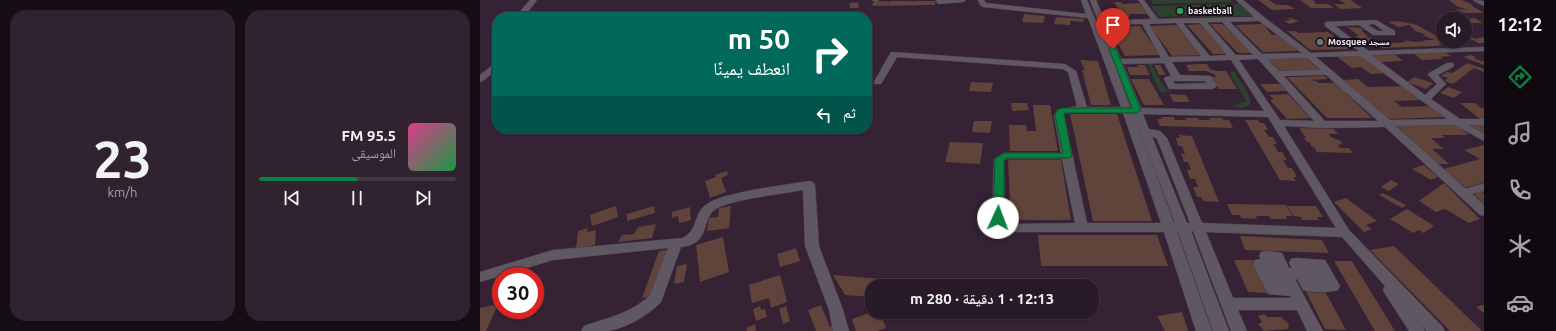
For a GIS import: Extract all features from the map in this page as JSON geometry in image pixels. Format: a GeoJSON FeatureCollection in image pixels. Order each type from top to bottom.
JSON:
{"type":"FeatureCollection","features":[{"type":"Feature","properties":{"kind":"street"},"geometry":{"type":"LineString","coordinates":[[523,12],[534,0]]}},
{"type":"Feature","properties":{"kind":"street"},"geometry":{"type":"LineString","coordinates":[[939,0],[939,2],[963,0]]}},
{"type":"Feature","properties":{"kind":"street"},"geometry":{"type":"LineString","coordinates":[[1084,0],[1096,19]]}},
{"type":"Feature","properties":{"kind":"street"},"geometry":{"type":"LineString","coordinates":[[1092,0],[1096,19],[1131,110],[1204,331]]}},
{"type":"Feature","properties":{"kind":"street"},"geometry":{"type":"LineString","coordinates":[[1096,19],[1104,12],[1099,0]]}},
{"type":"Feature","properties":{"kind":"street"},"geometry":{"type":"LineString","coordinates":[[1141,0],[1156,22]]}},
{"type":"Feature","properties":{"kind":"street"},"geometry":{"type":"LineString","coordinates":[[1239,0],[1261,19],[1285,35],[1308,54],[1421,153],[1484,212]]}},
{"type":"Feature","properties":{"kind":"street"},"geometry":{"type":"LineString","coordinates":[[1476,0],[1484,4]]}},
{"type":"Feature","properties":{"kind":"street"},"geometry":{"type":"LineString","coordinates":[[981,1],[983,5],[1096,19],[1144,22],[1261,19]]}},
{"type":"Feature","properties":{"kind":"street"},"geometry":{"type":"LineString","coordinates":[[1224,20],[1277,74],[1323,125]]}},
{"type":"Feature","properties":{"kind":"street"},"geometry":{"type":"LineString","coordinates":[[1178,21],[1207,58]]}},
{"type":"Feature","properties":{"kind":"street"},"geometry":{"type":"LineString","coordinates":[[1202,21],[1234,58],[1345,233],[1437,331]]}},
{"type":"Feature","properties":{"kind":"street"},"geometry":{"type":"LineString","coordinates":[[1144,22],[1177,78],[1168,78],[1172,87],[1208,78],[1217,92],[1200,92],[1194,82]]}},
{"type":"Feature","properties":{"kind":"street"},"geometry":{"type":"LineString","coordinates":[[1361,23],[1328,24],[1426,99],[1458,122],[1484,138]]}},
{"type":"Feature","properties":{"kind":"street"},"geometry":{"type":"LineString","coordinates":[[1472,49],[1484,55]]}},
{"type":"Feature","properties":{"kind":"street"},"geometry":{"type":"LineString","coordinates":[[1113,61],[1484,49]]}},
{"type":"Feature","properties":{"kind":"street"},"geometry":{"type":"LineString","coordinates":[[878,82],[894,54],[1065,67],[1072,71],[1083,109]]}},
{"type":"Feature","properties":{"kind":"street"},"geometry":{"type":"LineString","coordinates":[[1426,99],[1442,84],[1432,75],[1450,65]]}},
{"type":"Feature","properties":{"kind":"street"},"geometry":{"type":"LineString","coordinates":[[480,79],[492,69]]}},
{"type":"Feature","properties":{"kind":"street"},"geometry":{"type":"LineString","coordinates":[[1277,74],[1328,72]]}},
{"type":"Feature","properties":{"kind":"street"},"geometry":{"type":"LineString","coordinates":[[1082,228],[1059,116],[1060,112],[1065,110],[1131,110],[1274,119],[1323,125],[1384,122],[1484,122]]}},
{"type":"Feature","properties":{"kind":"street"},"geometry":{"type":"LineString","coordinates":[[1131,110],[1145,132],[1183,227],[1221,331]]}},
{"type":"Feature","properties":{"kind":"street"},"geometry":{"type":"LineString","coordinates":[[1145,132],[1156,133],[1162,138],[1239,331]]}},
{"type":"Feature","properties":{"kind":"street"},"geometry":{"type":"LineString","coordinates":[[1068,156],[1004,156],[999,159],[998,218],[1000,223],[1008,228],[1197,227],[1345,233]]}},
{"type":"Feature","properties":{"kind":"street"},"geometry":{"type":"LineString","coordinates":[[480,277],[553,255],[676,243],[693,239],[698,233],[705,212],[718,203],[809,185],[812,246],[836,310],[840,331]]}},
{"type":"Feature","properties":{"kind":"street"},"geometry":{"type":"LineString","coordinates":[[1464,193],[1484,187]]}},
{"type":"Feature","properties":{"kind":"street"},"geometry":{"type":"LineString","coordinates":[[589,331],[628,316],[651,304],[656,298],[676,243]]}},
{"type":"Feature","properties":{"kind":"street"},"geometry":{"type":"LineString","coordinates":[[1372,263],[1417,331]]}},
{"type":"Feature","properties":{"kind":"street"},"geometry":{"type":"LineString","coordinates":[[1288,290],[1273,290],[1260,264],[1279,267],[1302,274],[1327,275]]}},
{"type":"Feature","properties":{"kind":"street"},"geometry":{"type":"LineString","coordinates":[[1279,267],[1288,290],[1301,304],[1315,331]]}},
{"type":"Feature","properties":{"kind":"street"},"geometry":{"type":"LineString","coordinates":[[1228,304],[1301,304]]}},
{"type":"Feature","properties":{"kind":"green space"},"geometry":{"type":"Polygon","coordinates":[[[1150,0],[1230,0],[1233,2],[1153,4],[1150,0]]]}},
{"type":"Feature","properties":{"kind":"green space"},"geometry":{"type":"Polygon","coordinates":[[[1239,4],[1253,16],[1159,18],[1211,16],[1201,5],[1239,4]]]}},
{"type":"Feature","properties":{"kind":"green space","name":"basketball"},"geometry":{"type":"Polygon","coordinates":[[[1199,5],[1210,15],[1159,17],[1151,6],[1199,5]]]}},
{"type":"Feature","properties":{"kind":"green space"},"geometry":{"type":"Polygon","coordinates":[[[1148,63],[1159,63],[1153,64],[1152,66],[1165,88],[1170,91],[1162,93],[1157,86],[1148,63]]]}},
{"type":"Feature","properties":{"kind":"green space"},"geometry":{"type":"Polygon","coordinates":[[[1231,72],[1235,72],[1245,88],[1251,102],[1250,105],[1241,108],[1231,106],[1247,101],[1231,77],[1231,72]]]}},
{"type":"Feature","properties":{"kind":"building"},"geometry":{"type":"Polygon","coordinates":[[[1258,0],[1269,0],[1277,5],[1288,5],[1295,9],[1272,10],[1258,0]]]}},
{"type":"Feature","properties":{"kind":"building"},"geometry":{"type":"Polygon","coordinates":[[[1300,0],[1313,0],[1316,4],[1328,4],[1334,8],[1311,8],[1300,0]]]}},
{"type":"Feature","properties":{"kind":"building"},"geometry":{"type":"Polygon","coordinates":[[[1339,0],[1351,0],[1362,8],[1340,9],[1334,4],[1346,4],[1339,0]]]}},
{"type":"Feature","properties":{"kind":"building"},"geometry":{"type":"Polygon","coordinates":[[[1449,0],[1462,0],[1473,5],[1471,5],[1484,13],[1462,12],[1456,9],[1469,10],[1458,7],[1449,0]]]}},
{"type":"Feature","properties":{"kind":"building"},"geometry":{"type":"Polygon","coordinates":[[[874,1],[882,1],[881,3],[884,1],[935,1],[935,5],[872,6],[874,1]]]}},
{"type":"Feature","properties":{"kind":"building"},"geometry":{"type":"Polygon","coordinates":[[[858,2],[859,8],[850,8],[849,3],[858,2]]]}},
{"type":"Feature","properties":{"kind":"building"},"geometry":{"type":"Polygon","coordinates":[[[1114,2],[1121,2],[1122,4],[1139,3],[1147,14],[1129,14],[1130,17],[1123,17],[1114,2]]]}},
{"type":"Feature","properties":{"kind":"building"},"geometry":{"type":"Polygon","coordinates":[[[1024,14],[1045,16],[1043,23],[1022,22],[1024,14]]]}},
{"type":"Feature","properties":{"kind":"building"},"geometry":{"type":"Polygon","coordinates":[[[1056,17],[1084,19],[1083,22],[1070,21],[1070,25],[1054,24],[1056,17]]]}},
{"type":"Feature","properties":{"kind":"building"},"geometry":{"type":"Polygon","coordinates":[[[1287,18],[1299,21],[1290,24],[1284,21],[1290,20],[1287,18]]]}},
{"type":"Feature","properties":{"kind":"building"},"geometry":{"type":"Polygon","coordinates":[[[1472,18],[1474,18],[1483,23],[1472,23],[1472,18]]]}},
{"type":"Feature","properties":{"kind":"building"},"geometry":{"type":"Polygon","coordinates":[[[1398,21],[1417,25],[1436,36],[1436,46],[1382,48],[1377,44],[1369,45],[1362,41],[1355,36],[1359,36],[1347,27],[1361,28],[1364,31],[1362,31],[1368,36],[1365,36],[1373,39],[1371,39],[1376,44],[1386,42],[1384,41],[1396,43],[1406,42],[1404,40],[1416,42],[1435,40],[1413,30],[1415,30],[1409,25],[1399,27],[1388,22],[1398,21]]]}},
{"type":"Feature","properties":{"kind":"building"},"geometry":{"type":"Polygon","coordinates":[[[1200,24],[1227,54],[1213,54],[1187,25],[1200,24]]]}},
{"type":"Feature","properties":{"kind":"building"},"geometry":{"type":"Polygon","coordinates":[[[1210,24],[1223,24],[1252,53],[1238,53],[1210,24]]]}},
{"type":"Feature","properties":{"kind":"building"},"geometry":{"type":"Polygon","coordinates":[[[1263,24],[1272,35],[1279,34],[1298,51],[1263,52],[1235,25],[1263,24]]]}},
{"type":"Feature","properties":{"kind":"building"},"geometry":{"type":"Polygon","coordinates":[[[1177,25],[1202,55],[1172,56],[1150,26],[1177,25]]]}},
{"type":"Feature","properties":{"kind":"building"},"geometry":{"type":"Polygon","coordinates":[[[1140,26],[1160,55],[1125,56],[1108,27],[1140,26]]]}},
{"type":"Feature","properties":{"kind":"building"},"geometry":{"type":"Polygon","coordinates":[[[1287,31],[1295,31],[1298,33],[1328,32],[1350,49],[1310,50],[1287,31]]]}},
{"type":"Feature","properties":{"kind":"building"},"geometry":{"type":"Polygon","coordinates":[[[1472,37],[1475,39],[1484,37],[1484,43],[1478,43],[1472,40],[1472,37]]]}},
{"type":"Feature","properties":{"kind":"building"},"geometry":{"type":"Polygon","coordinates":[[[1444,52],[1451,56],[1440,57],[1443,59],[1422,60],[1413,53],[1444,52]]]}},
{"type":"Feature","properties":{"kind":"building"},"geometry":{"type":"Polygon","coordinates":[[[1394,54],[1403,61],[1380,62],[1371,55],[1394,54]]]}},
{"type":"Feature","properties":{"kind":"building"},"geometry":{"type":"Polygon","coordinates":[[[1359,55],[1385,73],[1371,74],[1361,67],[1352,68],[1336,56],[1359,55]]]}},
{"type":"Feature","properties":{"kind":"building"},"geometry":{"type":"Polygon","coordinates":[[[1471,55],[1476,57],[1474,58],[1484,62],[1484,65],[1463,57],[1471,55]]]}},
{"type":"Feature","properties":{"kind":"building"},"geometry":{"type":"Polygon","coordinates":[[[1305,57],[1320,70],[1280,71],[1266,58],[1305,57]]]}},
{"type":"Feature","properties":{"kind":"building"},"geometry":{"type":"Polygon","coordinates":[[[1080,60],[1098,61],[1111,105],[1091,105],[1082,70],[1085,70],[1080,60]]]}},
{"type":"Feature","properties":{"kind":"building"},"geometry":{"type":"Polygon","coordinates":[[[1467,63],[1484,69],[1484,72],[1474,68],[1453,84],[1444,81],[1448,78],[1441,76],[1447,72],[1452,73],[1467,63]]]}},
{"type":"Feature","properties":{"kind":"building"},"geometry":{"type":"Polygon","coordinates":[[[1207,64],[1210,69],[1217,71],[1226,71],[1237,89],[1219,89],[1211,77],[1216,77],[1214,74],[1206,71],[1189,71],[1186,65],[1207,64]]]}},
{"type":"Feature","properties":{"kind":"building"},"geometry":{"type":"Polygon","coordinates":[[[1137,65],[1145,65],[1150,75],[1130,75],[1127,67],[1138,67],[1137,65]]]}},
{"type":"Feature","properties":{"kind":"building"},"geometry":{"type":"Polygon","coordinates":[[[1154,65],[1160,65],[1166,75],[1159,75],[1154,65]]]}},
{"type":"Feature","properties":{"kind":"building"},"geometry":{"type":"Polygon","coordinates":[[[1324,76],[1328,79],[1309,80],[1319,83],[1335,83],[1372,118],[1327,118],[1287,77],[1324,76]]]}},
{"type":"Feature","properties":{"kind":"building"},"geometry":{"type":"Polygon","coordinates":[[[1414,77],[1433,83],[1426,89],[1407,82],[1414,77]]]}},
{"type":"Feature","properties":{"kind":"building"},"geometry":{"type":"Polygon","coordinates":[[[1131,79],[1149,79],[1164,105],[1144,105],[1131,79]]]}},
{"type":"Feature","properties":{"kind":"building"},"geometry":{"type":"Polygon","coordinates":[[[1358,79],[1368,87],[1404,86],[1422,100],[1394,101],[1402,107],[1430,106],[1444,117],[1388,119],[1343,80],[1358,79]]]}},
{"type":"Feature","properties":{"kind":"building"},"geometry":{"type":"Polygon","coordinates":[[[971,82],[993,83],[991,92],[969,91],[971,82]]]}},
{"type":"Feature","properties":{"kind":"building"},"geometry":{"type":"Polygon","coordinates":[[[1260,84],[1280,84],[1287,91],[1267,92],[1260,84]]]}},
{"type":"Feature","properties":{"kind":"building"},"geometry":{"type":"Polygon","coordinates":[[[1448,87],[1462,92],[1454,98],[1440,93],[1448,87]]]}},
{"type":"Feature","properties":{"kind":"building"},"geometry":{"type":"Polygon","coordinates":[[[1169,94],[1186,95],[1190,102],[1174,102],[1169,94]]]}},
{"type":"Feature","properties":{"kind":"building"},"geometry":{"type":"Polygon","coordinates":[[[1288,94],[1311,118],[1287,119],[1270,100],[1274,100],[1269,95],[1288,94]]]}},
{"type":"Feature","properties":{"kind":"building"},"geometry":{"type":"Polygon","coordinates":[[[1011,103],[1027,103],[1029,110],[1012,111],[1011,103]]]}},
{"type":"Feature","properties":{"kind":"building"},"geometry":{"type":"Polygon","coordinates":[[[1460,103],[1475,103],[1481,108],[1484,108],[1484,119],[1480,119],[1460,103]]]}},
{"type":"Feature","properties":{"kind":"building"},"geometry":{"type":"Polygon","coordinates":[[[1033,105],[1050,105],[1058,151],[1010,151],[1009,125],[1026,125],[1027,131],[1036,131],[1033,105]]]}},
{"type":"Feature","properties":{"kind":"building"},"geometry":{"type":"Polygon","coordinates":[[[1070,114],[1117,114],[1152,221],[1093,221],[1070,114]]]}},
{"type":"Feature","properties":{"kind":"building"},"geometry":{"type":"Polygon","coordinates":[[[1161,117],[1174,117],[1175,120],[1186,120],[1185,118],[1210,120],[1209,118],[1222,118],[1223,120],[1229,120],[1233,128],[1160,126],[1157,119],[1162,119],[1161,117]]]}},
{"type":"Feature","properties":{"kind":"building"},"geometry":{"type":"Polygon","coordinates":[[[1245,120],[1258,120],[1260,123],[1264,123],[1268,130],[1264,130],[1269,137],[1273,137],[1277,144],[1273,144],[1278,152],[1282,152],[1287,160],[1283,160],[1288,168],[1292,168],[1297,177],[1293,177],[1296,181],[1280,180],[1245,120]]]}},
{"type":"Feature","properties":{"kind":"building"},"geometry":{"type":"Polygon","coordinates":[[[974,121],[992,121],[990,133],[972,132],[974,121]]]}},
{"type":"Feature","properties":{"kind":"building"},"geometry":{"type":"Polygon","coordinates":[[[1457,125],[1469,135],[1442,135],[1445,138],[1431,138],[1444,149],[1432,149],[1449,164],[1438,164],[1397,126],[1457,125]]]}},
{"type":"Feature","properties":{"kind":"building"},"geometry":{"type":"Polygon","coordinates":[[[1471,125],[1484,125],[1484,136],[1472,128],[1471,125]]]}},
{"type":"Feature","properties":{"kind":"building"},"geometry":{"type":"Polygon","coordinates":[[[1299,128],[1334,129],[1338,134],[1329,134],[1331,137],[1341,141],[1342,144],[1338,145],[1340,148],[1349,148],[1353,153],[1317,152],[1314,147],[1312,147],[1304,138],[1306,138],[1299,128]]]}},
{"type":"Feature","properties":{"kind":"building"},"geometry":{"type":"Polygon","coordinates":[[[1178,135],[1192,136],[1219,202],[1203,201],[1201,197],[1197,197],[1193,187],[1198,187],[1195,179],[1190,179],[1187,170],[1191,170],[1188,162],[1184,162],[1181,153],[1185,154],[1182,146],[1178,146],[1176,138],[1180,138],[1178,135]]]}},
{"type":"Feature","properties":{"kind":"building"},"geometry":{"type":"Polygon","coordinates":[[[950,142],[983,143],[980,164],[945,162],[950,142]]]}},
{"type":"Feature","properties":{"kind":"building"},"geometry":{"type":"Polygon","coordinates":[[[1484,145],[1484,182],[1466,188],[1444,169],[1480,159],[1464,150],[1484,145]]]}},
{"type":"Feature","properties":{"kind":"building"},"geometry":{"type":"Polygon","coordinates":[[[1008,160],[1061,160],[1071,220],[1011,220],[1008,160]]]}},
{"type":"Feature","properties":{"kind":"building"},"geometry":{"type":"Polygon","coordinates":[[[1424,165],[1438,177],[1431,180],[1412,169],[1424,165]]]}},
{"type":"Feature","properties":{"kind":"building"},"geometry":{"type":"Polygon","coordinates":[[[727,171],[728,175],[721,178],[726,192],[710,198],[705,181],[716,177],[715,175],[727,171]]]}},
{"type":"Feature","properties":{"kind":"building"},"geometry":{"type":"Polygon","coordinates":[[[1391,180],[1399,184],[1389,191],[1381,187],[1391,180]]]}},
{"type":"Feature","properties":{"kind":"building"},"geometry":{"type":"Polygon","coordinates":[[[1444,183],[1480,219],[1469,223],[1445,209],[1436,212],[1419,201],[1444,183]]]}},
{"type":"Feature","properties":{"kind":"building"},"geometry":{"type":"Polygon","coordinates":[[[1481,191],[1484,194],[1484,204],[1474,195],[1481,191]]]}},
{"type":"Feature","properties":{"kind":"building"},"geometry":{"type":"Polygon","coordinates":[[[1383,193],[1406,205],[1402,208],[1379,195],[1383,193]]]}},
{"type":"Feature","properties":{"kind":"building"},"geometry":{"type":"Polygon","coordinates":[[[1346,198],[1377,221],[1366,225],[1372,229],[1364,232],[1334,202],[1346,198]]]}},
{"type":"Feature","properties":{"kind":"building"},"geometry":{"type":"Polygon","coordinates":[[[1227,204],[1286,205],[1292,216],[1286,216],[1287,219],[1271,219],[1269,216],[1256,216],[1257,219],[1241,218],[1240,215],[1232,215],[1227,204]]]}},
{"type":"Feature","properties":{"kind":"building"},"geometry":{"type":"Polygon","coordinates":[[[616,206],[618,217],[592,226],[590,215],[616,206]]]}},
{"type":"Feature","properties":{"kind":"building"},"geometry":{"type":"Polygon","coordinates":[[[654,206],[655,213],[627,221],[627,214],[654,206]]]}},
{"type":"Feature","properties":{"kind":"building"},"geometry":{"type":"Polygon","coordinates":[[[731,206],[729,228],[707,231],[709,218],[718,217],[719,208],[731,206]]]}},
{"type":"Feature","properties":{"kind":"building"},"geometry":{"type":"Polygon","coordinates":[[[1287,206],[1316,206],[1323,217],[1317,217],[1319,220],[1302,220],[1301,217],[1293,216],[1287,206]]]}},
{"type":"Feature","properties":{"kind":"building"},"geometry":{"type":"Polygon","coordinates":[[[690,207],[691,220],[679,223],[678,216],[672,218],[672,212],[690,207]]]}},
{"type":"Feature","properties":{"kind":"building"},"geometry":{"type":"Polygon","coordinates":[[[1407,209],[1434,226],[1423,233],[1419,230],[1413,233],[1390,219],[1407,209]]]}},
{"type":"Feature","properties":{"kind":"building"},"geometry":{"type":"Polygon","coordinates":[[[656,224],[652,238],[618,242],[622,235],[634,234],[638,227],[656,224]]]}},
{"type":"Feature","properties":{"kind":"building"},"geometry":{"type":"Polygon","coordinates":[[[588,228],[587,232],[596,230],[595,245],[576,248],[578,231],[588,228]]]}},
{"type":"Feature","properties":{"kind":"building"},"geometry":{"type":"Polygon","coordinates":[[[1038,235],[1157,235],[1168,266],[1041,266],[1038,235]]]}},
{"type":"Feature","properties":{"kind":"building"},"geometry":{"type":"Polygon","coordinates":[[[1240,236],[1322,240],[1329,253],[1245,250],[1240,236]]]}},
{"type":"Feature","properties":{"kind":"building"},"geometry":{"type":"Polygon","coordinates":[[[723,237],[729,272],[700,282],[696,245],[723,237]]]}},
{"type":"Feature","properties":{"kind":"building"},"geometry":{"type":"Polygon","coordinates":[[[1394,246],[1482,331],[1450,331],[1370,250],[1394,246]]]}},
{"type":"Feature","properties":{"kind":"building"},"geometry":{"type":"Polygon","coordinates":[[[796,248],[800,261],[780,267],[777,254],[796,248]]]}},
{"type":"Feature","properties":{"kind":"building"},"geometry":{"type":"Polygon","coordinates":[[[668,250],[652,296],[642,298],[659,251],[668,250]]]}},
{"type":"Feature","properties":{"kind":"building"},"geometry":{"type":"Polygon","coordinates":[[[1234,260],[1253,260],[1267,293],[1248,292],[1234,260]]]}},
{"type":"Feature","properties":{"kind":"building"},"geometry":{"type":"Polygon","coordinates":[[[1334,261],[1352,261],[1395,331],[1375,331],[1334,261]]]}},
{"type":"Feature","properties":{"kind":"building"},"geometry":{"type":"Polygon","coordinates":[[[687,264],[684,282],[674,284],[677,266],[687,264]]]}},
{"type":"Feature","properties":{"kind":"building"},"geometry":{"type":"Polygon","coordinates":[[[780,275],[787,302],[771,308],[769,298],[752,303],[749,285],[780,275]]]}},
{"type":"Feature","properties":{"kind":"building"},"geometry":{"type":"Polygon","coordinates":[[[833,275],[882,279],[865,279],[865,296],[845,295],[833,275]]]}},
{"type":"Feature","properties":{"kind":"building"},"geometry":{"type":"Polygon","coordinates":[[[1306,292],[1326,293],[1346,330],[1325,329],[1306,292]]]}},
{"type":"Feature","properties":{"kind":"building"},"geometry":{"type":"Polygon","coordinates":[[[492,305],[492,318],[486,331],[480,331],[480,308],[492,305]]]}},
{"type":"Feature","properties":{"kind":"building"},"geometry":{"type":"Polygon","coordinates":[[[821,305],[830,327],[832,326],[834,331],[816,331],[808,310],[821,305]]]}},
{"type":"Feature","properties":{"kind":"building"},"geometry":{"type":"Polygon","coordinates":[[[1484,305],[1484,313],[1476,307],[1484,305]]]}},
{"type":"Feature","properties":{"kind":"building"},"geometry":{"type":"Polygon","coordinates":[[[760,306],[761,310],[765,309],[767,317],[756,321],[753,309],[760,306]]]}},
{"type":"Feature","properties":{"kind":"building"},"geometry":{"type":"Polygon","coordinates":[[[786,306],[790,321],[783,324],[779,309],[786,306]]]}},
{"type":"Feature","properties":{"kind":"building"},"geometry":{"type":"Polygon","coordinates":[[[1182,312],[1188,331],[1165,331],[1157,316],[1182,312]]]}},
{"type":"Feature","properties":{"kind":"building"},"geometry":{"type":"Polygon","coordinates":[[[865,314],[865,319],[883,319],[886,328],[877,331],[856,331],[852,319],[865,314]]]}},
{"type":"Feature","properties":{"kind":"building"},"geometry":{"type":"Polygon","coordinates":[[[1265,314],[1267,317],[1281,317],[1289,324],[1288,329],[1264,331],[1258,324],[1262,322],[1258,316],[1265,314]]]}},
{"type":"Feature","properties":{"kind":"building"},"geometry":{"type":"Polygon","coordinates":[[[755,324],[756,331],[747,331],[746,328],[755,324]]]}},
{"type":"Feature","properties":{"kind":"place","name":"basketball"},"geometry":{"type":"Point","coordinates":[1180,11]}},
{"type":"Feature","properties":{"kind":"place","name":"Mosquee مسجد"},"geometry":{"type":"Point","coordinates":[1320,42]}},
{"type":"Feature","properties":{"kind":"route"},"geometry":{"type":"LineString","coordinates":[[998,218],[999,159],[1004,156],[1068,156],[1059,116],[1060,112],[1065,110],[1137,110],[1113,49]]}}]}
